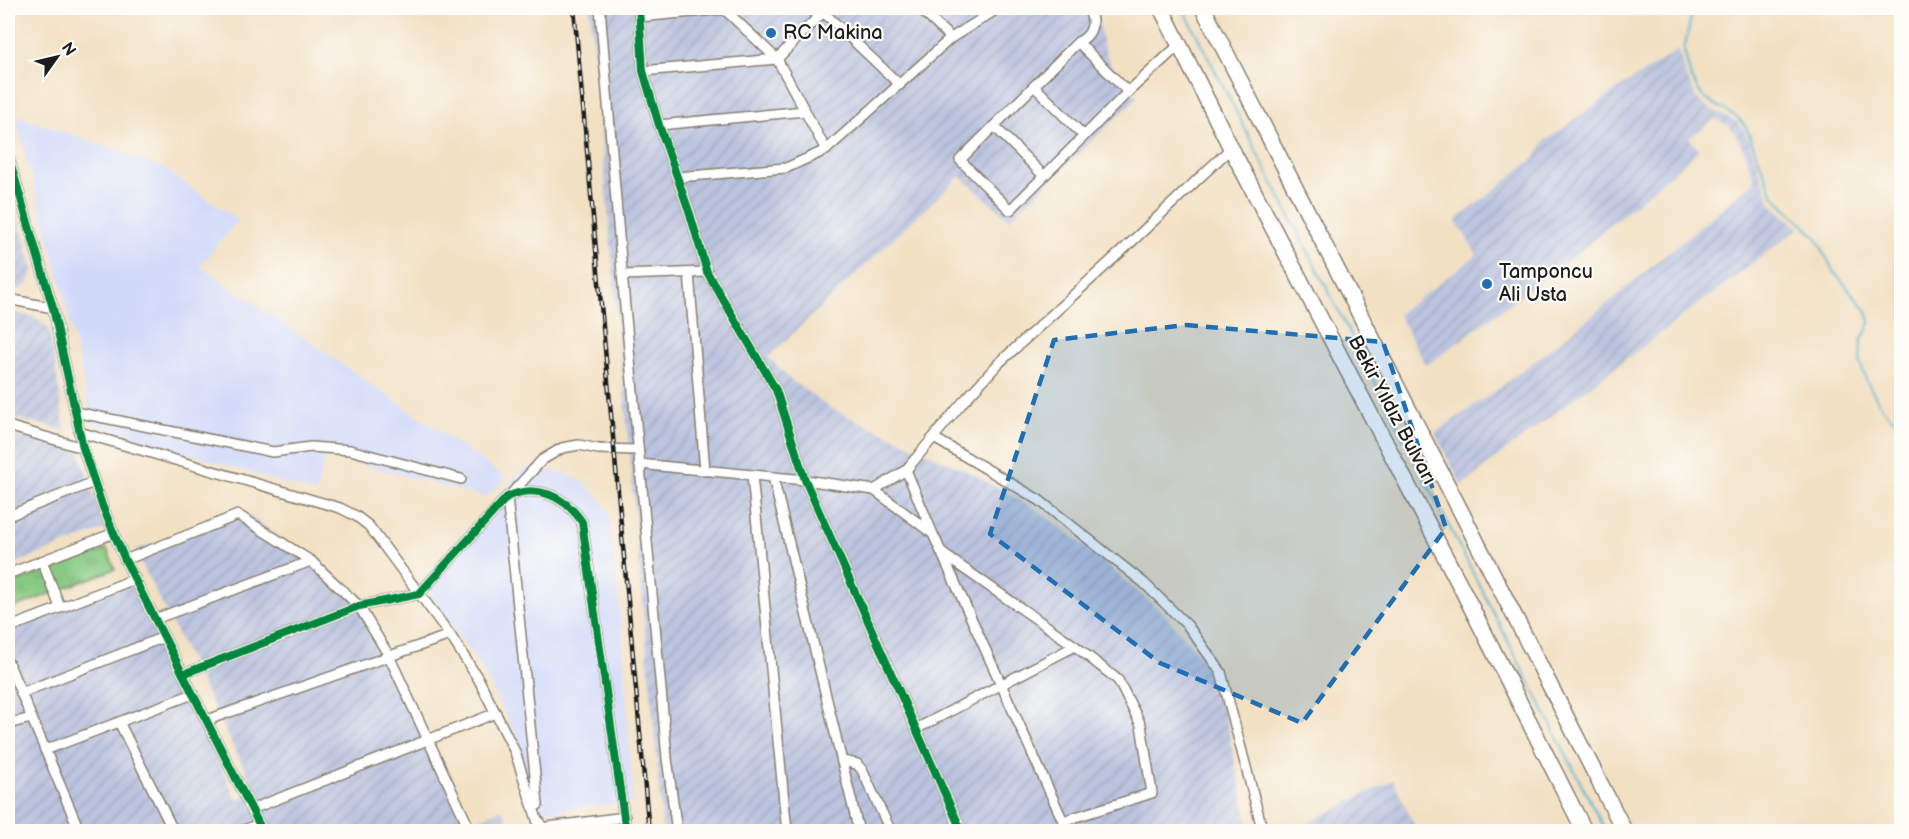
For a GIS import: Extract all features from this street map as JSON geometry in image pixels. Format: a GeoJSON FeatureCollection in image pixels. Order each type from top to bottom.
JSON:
{"type":"FeatureCollection","features":[{"type":"Feature","properties":{"kind":"main road","name":"Bekir Yıldız Bulvarı"},"geometry":{"type":"LineString","coordinates":[[1161,8],[1231,148],[1456,576],[1585,831]]}},
{"type":"Feature","properties":{"kind":"main road","name":"Bekir Yıldız Bulvarı"},"geometry":{"type":"LineString","coordinates":[[1203,8],[1625,831]]}},
{"type":"Feature","properties":{"kind":"street"},"geometry":{"type":"LineString","coordinates":[[600,8],[639,464],[667,758],[677,831]]}},
{"type":"Feature","properties":{"kind":"street"},"geometry":{"type":"LineString","coordinates":[[826,150],[777,59],[724,8],[639,12],[643,71],[690,214],[706,272],[776,390],[805,480],[963,831]]}},
{"type":"Feature","properties":{"kind":"street"},"geometry":{"type":"LineString","coordinates":[[919,8],[951,38]]}},
{"type":"Feature","properties":{"kind":"street"},"geometry":{"type":"LineString","coordinates":[[678,177],[786,168],[826,150],[951,38],[999,8]]}},
{"type":"Feature","properties":{"kind":"street"},"geometry":{"type":"LineString","coordinates":[[1087,8],[1092,16],[1091,29],[1086,38],[1077,42],[960,160],[1010,210],[1128,92],[1179,45]]}},
{"type":"Feature","properties":{"kind":"street"},"geometry":{"type":"LineString","coordinates":[[643,71],[777,59],[823,9],[900,85]]}},
{"type":"Feature","properties":{"kind":"street"},"geometry":{"type":"LineString","coordinates":[[1077,42],[1128,92]]}},
{"type":"Feature","properties":{"kind":"street"},"geometry":{"type":"LineString","coordinates":[[1034,86],[1084,136]]}},
{"type":"Feature","properties":{"kind":"street"},"geometry":{"type":"LineString","coordinates":[[659,125],[805,111]]}},
{"type":"Feature","properties":{"kind":"street"},"geometry":{"type":"LineString","coordinates":[[994,126],[1044,176]]}},
{"type":"Feature","properties":{"kind":"street"},"geometry":{"type":"LineString","coordinates":[[874,490],[906,470],[999,363],[1231,148]]}},
{"type":"Feature","properties":{"kind":"street"},"geometry":{"type":"LineString","coordinates":[[8,155],[53,308],[79,432],[94,482],[125,560],[261,827],[239,831]]}},
{"type":"Feature","properties":{"kind":"street"},"geometry":{"type":"LineString","coordinates":[[622,275],[706,272]]}},
{"type":"Feature","properties":{"kind":"street"},"geometry":{"type":"LineString","coordinates":[[689,273],[705,471]]}},
{"type":"Feature","properties":{"kind":"street"},"geometry":{"type":"LineString","coordinates":[[8,299],[53,308]]}},
{"type":"Feature","properties":{"kind":"street"},"geometry":{"type":"LineString","coordinates":[[75,412],[273,452],[311,447],[350,450],[461,480]]}},
{"type":"Feature","properties":{"kind":"street"},"geometry":{"type":"LineString","coordinates":[[8,426],[83,448]]}},
{"type":"Feature","properties":{"kind":"street"},"geometry":{"type":"LineString","coordinates":[[79,432],[348,511],[363,521],[375,532],[450,635],[479,680],[524,777],[541,830]]}},
{"type":"Feature","properties":{"kind":"street"},"geometry":{"type":"LineString","coordinates":[[934,438],[1048,507],[1150,588],[1193,632],[1221,672],[1263,831]]}},
{"type":"Feature","properties":{"kind":"street"},"geometry":{"type":"LineString","coordinates":[[183,674],[359,606],[419,594],[543,460],[561,448],[579,445],[598,449],[638,450]]}},
{"type":"Feature","properties":{"kind":"street"},"geometry":{"type":"LineString","coordinates":[[639,464],[805,480],[874,490],[933,534]]}},
{"type":"Feature","properties":{"kind":"street"},"geometry":{"type":"LineString","coordinates":[[906,470],[1062,821],[1064,831]]}},
{"type":"Feature","properties":{"kind":"street"},"geometry":{"type":"LineString","coordinates":[[752,475],[787,831]]}},
{"type":"Feature","properties":{"kind":"street"},"geometry":{"type":"LineString","coordinates":[[773,477],[859,831]]}},
{"type":"Feature","properties":{"kind":"street"},"geometry":{"type":"LineString","coordinates":[[8,516],[94,482]]}},
{"type":"Feature","properties":{"kind":"street"},"geometry":{"type":"LineString","coordinates":[[508,497],[528,491],[543,492],[563,501],[582,522],[626,831]]}},
{"type":"Feature","properties":{"kind":"street"},"geometry":{"type":"LineString","coordinates":[[508,497],[541,830]]}},
{"type":"Feature","properties":{"kind":"street"},"geometry":{"type":"LineString","coordinates":[[125,560],[238,515],[311,561],[359,606],[389,656],[471,831]]}},
{"type":"Feature","properties":{"kind":"street"},"geometry":{"type":"LineString","coordinates":[[8,574],[114,533]]}},
{"type":"Feature","properties":{"kind":"street"},"geometry":{"type":"LineString","coordinates":[[941,553],[1075,645],[1118,680],[1141,724],[1152,793],[1062,821]]}},
{"type":"Feature","properties":{"kind":"street"},"geometry":{"type":"LineString","coordinates":[[42,561],[60,607]]}},
{"type":"Feature","properties":{"kind":"street"},"geometry":{"type":"LineString","coordinates":[[155,619],[311,561]]}},
{"type":"Feature","properties":{"kind":"street"},"geometry":{"type":"LineString","coordinates":[[8,628],[135,579]]}},
{"type":"Feature","properties":{"kind":"street"},"geometry":{"type":"LineString","coordinates":[[207,720],[450,635]]}},
{"type":"Feature","properties":{"kind":"street"},"geometry":{"type":"LineString","coordinates":[[21,693],[164,637]]}},
{"type":"Feature","properties":{"kind":"street"},"geometry":{"type":"LineString","coordinates":[[916,729],[1075,645]]}},
{"type":"Feature","properties":{"kind":"street"},"geometry":{"type":"LineString","coordinates":[[8,662],[10,676],[21,693],[80,831]]}},
{"type":"Feature","properties":{"kind":"street"},"geometry":{"type":"LineString","coordinates":[[45,750],[193,694]]}},
{"type":"Feature","properties":{"kind":"street"},"geometry":{"type":"LineString","coordinates":[[252,809],[496,713]]}},
{"type":"Feature","properties":{"kind":"street"},"geometry":{"type":"LineString","coordinates":[[8,724],[31,718]]}},
{"type":"Feature","properties":{"kind":"street"},"geometry":{"type":"LineString","coordinates":[[119,722],[174,831]]}},
{"type":"Feature","properties":{"kind":"street"},"geometry":{"type":"LineString","coordinates":[[842,761],[857,764],[862,770],[891,831]]}},
{"type":"Feature","properties":{"kind":"street"},"geometry":{"type":"LineString","coordinates":[[541,830],[625,818]]}},
{"type":"Feature","properties":{"kind":"highlighted area"},"geometry":{"type":"Polygon","coordinates":[[[1186,325],[1383,342],[1446,528],[1302,723],[1160,663],[990,534],[1054,340],[1186,325]]]}},
{"type":"Feature","properties":{"kind":"shaded area"},"geometry":{"type":"Polygon","coordinates":[[[590,8],[1091,8],[1100,28],[1109,62],[1125,86],[1138,97],[1009,219],[960,176],[768,357],[791,380],[830,408],[975,475],[1032,507],[1071,535],[1163,613],[1200,656],[1219,687],[1249,827],[1146,825],[1148,832],[663,831],[590,8]]]}},
{"type":"Feature","properties":{"kind":"shaded area","name":"Tamponcu Ali Usta"},"geometry":{"type":"Polygon","coordinates":[[[1678,50],[1685,74],[1696,97],[1705,106],[1735,121],[1743,129],[1771,204],[1799,228],[1462,486],[1435,433],[1501,387],[1588,319],[1755,181],[1743,147],[1730,126],[1715,119],[1689,138],[1699,150],[1576,254],[1426,366],[1398,314],[1477,255],[1456,221],[1536,156],[1545,141],[1609,95],[1678,50]]]}},
{"type":"Feature","properties":{"kind":"shaded area"},"geometry":{"type":"Polygon","coordinates":[[[15,115],[164,169],[238,220],[200,266],[507,478],[486,497],[325,455],[316,493],[93,424],[62,287],[15,115]]]}},
{"type":"Feature","properties":{"kind":"shaded area"},"geometry":{"type":"Polygon","coordinates":[[[8,183],[33,270],[29,282],[17,290],[8,288],[8,183]]]}},
{"type":"Feature","properties":{"kind":"shaded area"},"geometry":{"type":"Polygon","coordinates":[[[8,311],[35,317],[50,332],[65,430],[8,417],[8,311]]]}},
{"type":"Feature","properties":{"kind":"shaded area"},"geometry":{"type":"Polygon","coordinates":[[[8,434],[79,451],[105,529],[8,566],[8,434]]]}},
{"type":"Feature","properties":{"kind":"shaded area"},"geometry":{"type":"Polygon","coordinates":[[[540,468],[566,474],[583,482],[598,496],[609,512],[623,645],[633,802],[538,812],[517,740],[500,703],[479,664],[421,581],[523,469],[540,468]]]}},
{"type":"Feature","properties":{"kind":"shaded area"},"geometry":{"type":"Polygon","coordinates":[[[247,514],[360,598],[466,826],[501,809],[514,831],[8,832],[8,630],[131,585],[237,800],[256,792],[135,550],[247,514]]]}},
{"type":"Feature","properties":{"kind":"shaded area"},"geometry":{"type":"Polygon","coordinates":[[[1393,780],[1417,831],[1292,831],[1393,780]]]}},
{"type":"Feature","properties":{"kind":"green space"},"geometry":{"type":"Polygon","coordinates":[[[107,549],[115,569],[8,610],[8,585],[107,549]]]}},
{"type":"Feature","properties":{"kind":"waterway"},"geometry":{"type":"LineString","coordinates":[[1183,8],[1606,832]]}},
{"type":"Feature","properties":{"kind":"waterway"},"geometry":{"type":"LineString","coordinates":[[1693,8],[1684,50],[1691,78],[1707,100],[1737,117],[1746,127],[1773,195],[1816,237],[1834,272],[1867,311],[1870,323],[1861,341],[1860,362],[1866,380],[1882,408],[1902,428]]}},
{"type":"Feature","properties":{"kind":"railway"},"geometry":{"type":"LineString","coordinates":[[574,8],[649,832]]}},
{"type":"Feature","properties":{"kind":"cycle path"},"geometry":{"type":"LineString","coordinates":[[639,8],[643,71],[707,272],[776,390],[805,480],[962,832]]}},
{"type":"Feature","properties":{"kind":"cycle path"},"geometry":{"type":"LineString","coordinates":[[8,155],[53,308],[83,448],[102,505],[125,560],[263,832]]}},
{"type":"Feature","properties":{"kind":"cycle path"},"geometry":{"type":"LineString","coordinates":[[183,674],[359,606],[419,594],[507,497],[529,491],[549,494],[567,505],[582,522],[626,832]]}},
{"type":"Feature","properties":{"kind":"place","name":"RC Makina"},"geometry":{"type":"Point","coordinates":[771,33]}},
{"type":"Feature","properties":{"kind":"place","name":"Tamponcu Ali Usta"},"geometry":{"type":"Point","coordinates":[1487,284]}}]}
